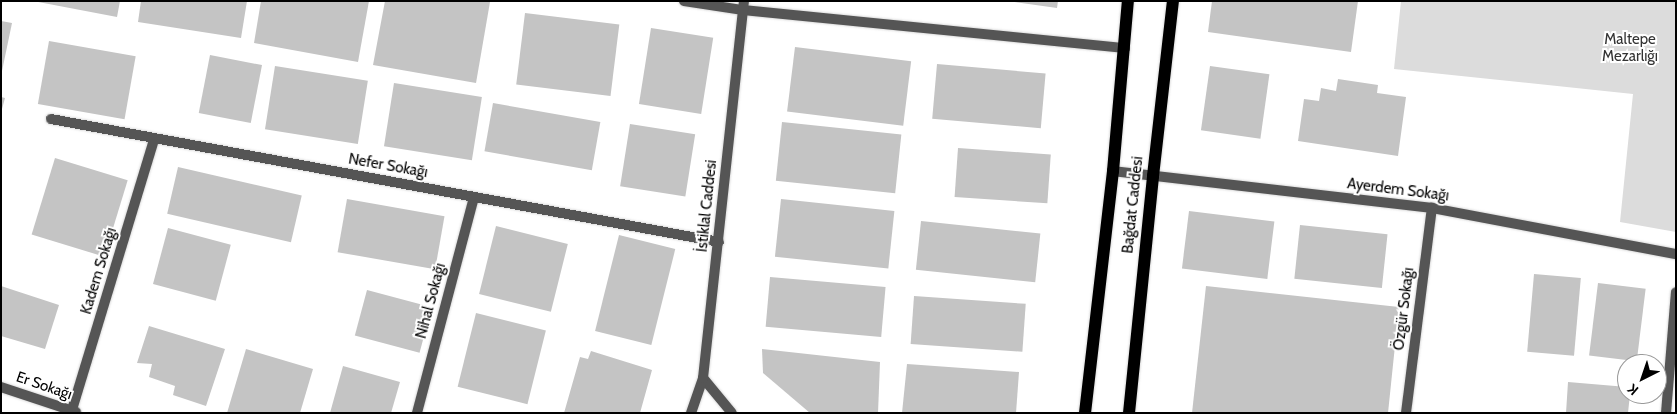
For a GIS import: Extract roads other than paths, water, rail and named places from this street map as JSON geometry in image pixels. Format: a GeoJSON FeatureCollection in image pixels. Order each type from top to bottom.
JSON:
{"type":"FeatureCollection","features":[{"type":"Feature","properties":{"kind":"main road","name":"Bağdat Caddesi"},"geometry":{"type":"LineString","coordinates":[[1085,413],[1114,171],[1128,1]]}},
{"type":"Feature","properties":{"kind":"main road","name":"Bağdat Caddesi"},"geometry":{"type":"LineString","coordinates":[[1129,413],[1153,176],[1174,1]]}},
{"type":"Feature","properties":{"kind":"street"},"geometry":{"type":"LineString","coordinates":[[684,1],[1125,48]]}},
{"type":"Feature","properties":{"kind":"street","name":"İstiklal Caddesi"},"geometry":{"type":"LineString","coordinates":[[691,413],[703,378],[744,6]]}},
{"type":"Feature","properties":{"kind":"street","name":"Nefer Sokağı"},"geometry":{"type":"LineString","coordinates":[[51,119],[719,242]]}},
{"type":"Feature","properties":{"kind":"street","name":"Kadem Sokağı"},"geometry":{"type":"LineString","coordinates":[[73,412],[154,139]]}},
{"type":"Feature","properties":{"kind":"street","name":"Ayerdem Sokağı"},"geometry":{"type":"LineString","coordinates":[[1114,171],[1432,208],[1676,254]]}},
{"type":"Feature","properties":{"kind":"street","name":"Nihal Sokağı"},"geometry":{"type":"LineString","coordinates":[[417,413],[474,197]]}},
{"type":"Feature","properties":{"kind":"street","name":"Özgür Sokağı"},"geometry":{"type":"LineString","coordinates":[[1406,413],[1432,208]]}},
{"type":"Feature","properties":{"kind":"street"},"geometry":{"type":"LineString","coordinates":[[1666,413],[1676,292]]}},
{"type":"Feature","properties":{"kind":"street"},"geometry":{"type":"LineString","coordinates":[[703,378],[732,413]]}},
{"type":"Feature","properties":{"kind":"street","name":"Er Sokağı"},"geometry":{"type":"LineString","coordinates":[[1,387],[73,412]]}},
{"type":"Feature","properties":{"kind":"park label","name":"Maltepe Mezarlığı"},"geometry":{"type":"Point","coordinates":[1630,48]}}]}
